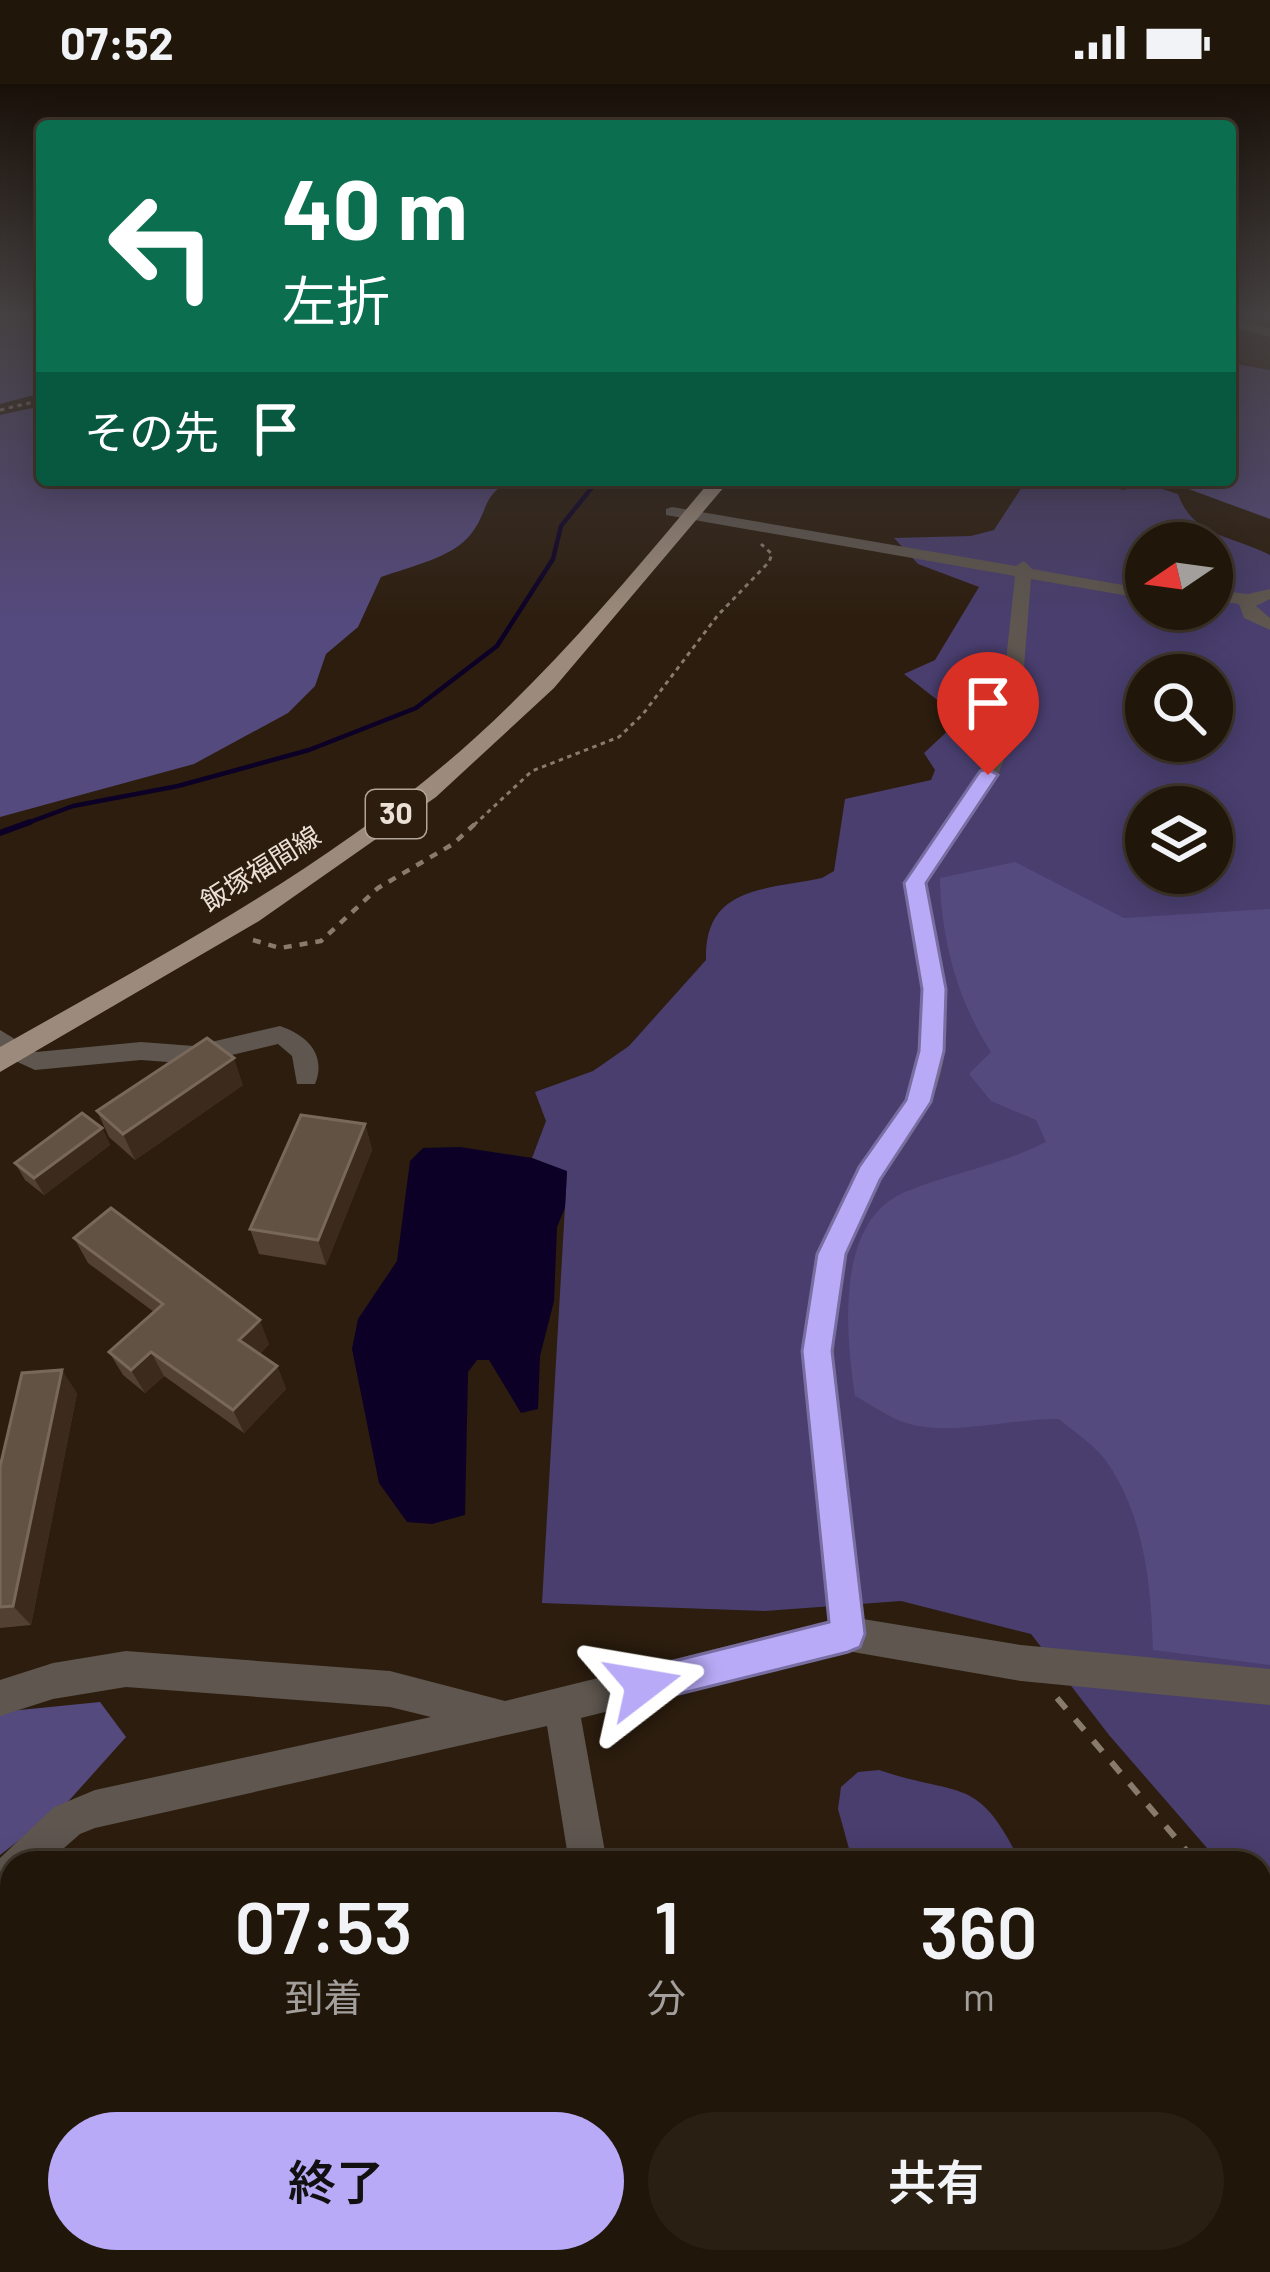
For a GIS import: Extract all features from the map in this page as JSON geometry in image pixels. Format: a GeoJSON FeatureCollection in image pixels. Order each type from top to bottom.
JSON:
{"type":"FeatureCollection","features":[{"type":"Feature","properties":{"kind":"main road","name":"飯塚福間線"},"geometry":{"type":"LineString","coordinates":[[4,1048],[219,931],[364,839],[481,746],[564,664],[682,514],[697,486]]}},
{"type":"Feature","properties":{"kind":"main road","name":"飯塚福間線"},"geometry":{"type":"LineString","coordinates":[[4,1048],[282,872],[441,756],[715,486]]}},
{"type":"Feature","properties":{"kind":"street"},"geometry":{"type":"LineString","coordinates":[[682,514],[1024,570]]}},
{"type":"Feature","properties":{"kind":"street"},"geometry":{"type":"LineString","coordinates":[[682,514],[1125,587]]}},
{"type":"Feature","properties":{"kind":"street"},"geometry":{"type":"LineString","coordinates":[[848,1634],[817,1351],[831,1254],[868,1175],[918,1102],[932,1051],[934,989],[915,883],[988,775],[1010,717],[1024,570]]}},
{"type":"Feature","properties":{"kind":"street"},"geometry":{"type":"LineString","coordinates":[[1233,606],[1250,606],[1270,594]]}},
{"type":"Feature","properties":{"kind":"street"},"geometry":{"type":"LineString","coordinates":[[1233,601],[1250,606],[1270,626]]}},
{"type":"Feature","properties":{"kind":"street"},"geometry":{"type":"LineString","coordinates":[[4,1048],[35,1061],[141,1051],[194,1055],[280,1035],[301,1048],[309,1063],[306,1077]]}},
{"type":"Feature","properties":{"kind":"street"},"geometry":{"type":"LineString","coordinates":[[32,1851],[67,1820],[95,1809],[508,1718],[848,1634],[1021,1664],[1270,1687]]}},
{"type":"Feature","properties":{"kind":"street"},"geometry":{"type":"LineString","coordinates":[[0,1698],[53,1681],[126,1669],[390,1689],[508,1718]]}},
{"type":"Feature","properties":{"kind":"street"},"geometry":{"type":"LineString","coordinates":[[561,1705],[586,1851]]}},
{"type":"Feature","properties":{"kind":"path"},"geometry":{"type":"LineString","coordinates":[[219,931],[280,948],[321,941],[378,888],[452,844],[532,771],[620,737],[664,687],[682,657],[769,562],[772,554],[741,527]]}},
{"type":"Feature","properties":{"kind":"path"},"geometry":{"type":"LineString","coordinates":[[1021,1664],[1083,1724],[1187,1851]]}},
{"type":"Feature","properties":{"kind":"shaded area"},"geometry":{"type":"Polygon","coordinates":[[[0,418],[36,418],[36,486],[501,486],[463,542],[429,561],[381,577],[358,627],[326,654],[315,686],[288,713],[194,764],[0,817],[0,418]]]}},
{"type":"Feature","properties":{"kind":"shaded area"},"geometry":{"type":"Polygon","coordinates":[[[1236,418],[1270,418],[1270,519],[1180,486],[1236,486],[1236,418]]]}},
{"type":"Feature","properties":{"kind":"shaded area"},"geometry":{"type":"Polygon","coordinates":[[[1019,486],[1123,490],[1152,486],[1178,494],[1198,522],[1125,522],[1125,630],[1233,630],[1233,540],[1270,555],[1270,1851],[1210,1851],[1109,1735],[1031,1634],[901,1601],[765,1611],[542,1603],[567,1172],[532,1158],[546,1121],[535,1092],[593,1071],[629,1046],[706,960],[708,936],[727,905],[760,890],[822,878],[834,871],[845,799],[931,780],[935,770],[924,753],[952,727],[945,706],[904,674],[935,660],[979,587],[918,564],[894,538],[971,536],[994,530],[1019,486]]]}},
{"type":"Feature","properties":{"kind":"shaded area"},"geometry":{"type":"Polygon","coordinates":[[[1015,862],[1124,918],[1270,909],[1270,1665],[1153,1650],[1148,1578],[1131,1508],[1104,1458],[1059,1419],[924,1427],[900,1421],[855,1396],[848,1313],[856,1254],[866,1228],[882,1207],[905,1192],[1046,1142],[1036,1120],[991,1101],[969,1074],[991,1052],[961,991],[941,901],[940,878],[1015,862]]]}},
{"type":"Feature","properties":{"kind":"shaded area"},"geometry":{"type":"Polygon","coordinates":[[[460,1147],[532,1158],[567,1171],[565,1208],[557,1227],[554,1301],[540,1356],[538,1409],[521,1413],[489,1360],[477,1360],[468,1372],[465,1515],[432,1524],[407,1522],[379,1483],[352,1349],[358,1319],[397,1261],[410,1161],[423,1148],[460,1147]]]}},
{"type":"Feature","properties":{"kind":"shaded area"},"geometry":{"type":"Polygon","coordinates":[[[100,1702],[126,1737],[65,1805],[5,1851],[0,1851],[0,1712],[100,1702]]]}},
{"type":"Feature","properties":{"kind":"shaded area"},"geometry":{"type":"Polygon","coordinates":[[[879,1770],[964,1793],[992,1814],[1015,1851],[850,1851],[838,1809],[841,1787],[858,1772],[879,1770]]]}},
{"type":"Feature","properties":{"kind":"building"},"geometry":{"type":"Polygon","coordinates":[[[207,1038],[234,1058],[123,1134],[97,1111],[207,1038]]]}},
{"type":"Feature","properties":{"kind":"building"},"geometry":{"type":"Polygon","coordinates":[[[82,1113],[102,1128],[34,1178],[15,1163],[82,1113]]]}},
{"type":"Feature","properties":{"kind":"building"},"geometry":{"type":"Polygon","coordinates":[[[301,1115],[365,1124],[318,1240],[250,1229],[301,1115]]]}},
{"type":"Feature","properties":{"kind":"building"},"geometry":{"type":"Polygon","coordinates":[[[111,1208],[260,1320],[239,1340],[277,1366],[233,1410],[151,1352],[131,1370],[109,1352],[163,1304],[74,1238],[111,1208]]]}},
{"type":"Feature","properties":{"kind":"building"},"geometry":{"type":"Polygon","coordinates":[[[62,1370],[13,1606],[0,1607],[0,1467],[22,1373],[62,1370]]]}},
{"type":"Feature","properties":{"kind":"waterway"},"geometry":{"type":"LineString","coordinates":[[22,825],[73,806],[178,786],[309,750],[416,708],[497,646],[553,559],[561,526],[593,486]]}},
{"type":"Feature","properties":{"kind":"waterway"},"geometry":{"type":"LineString","coordinates":[[0,833],[30,822]]}},
{"type":"Feature","properties":{"kind":"route"},"geometry":{"type":"LineString","coordinates":[[643,1685],[848,1634],[817,1351],[831,1254],[868,1175],[918,1102],[932,1051],[934,989],[915,883],[988,775]]}}]}
